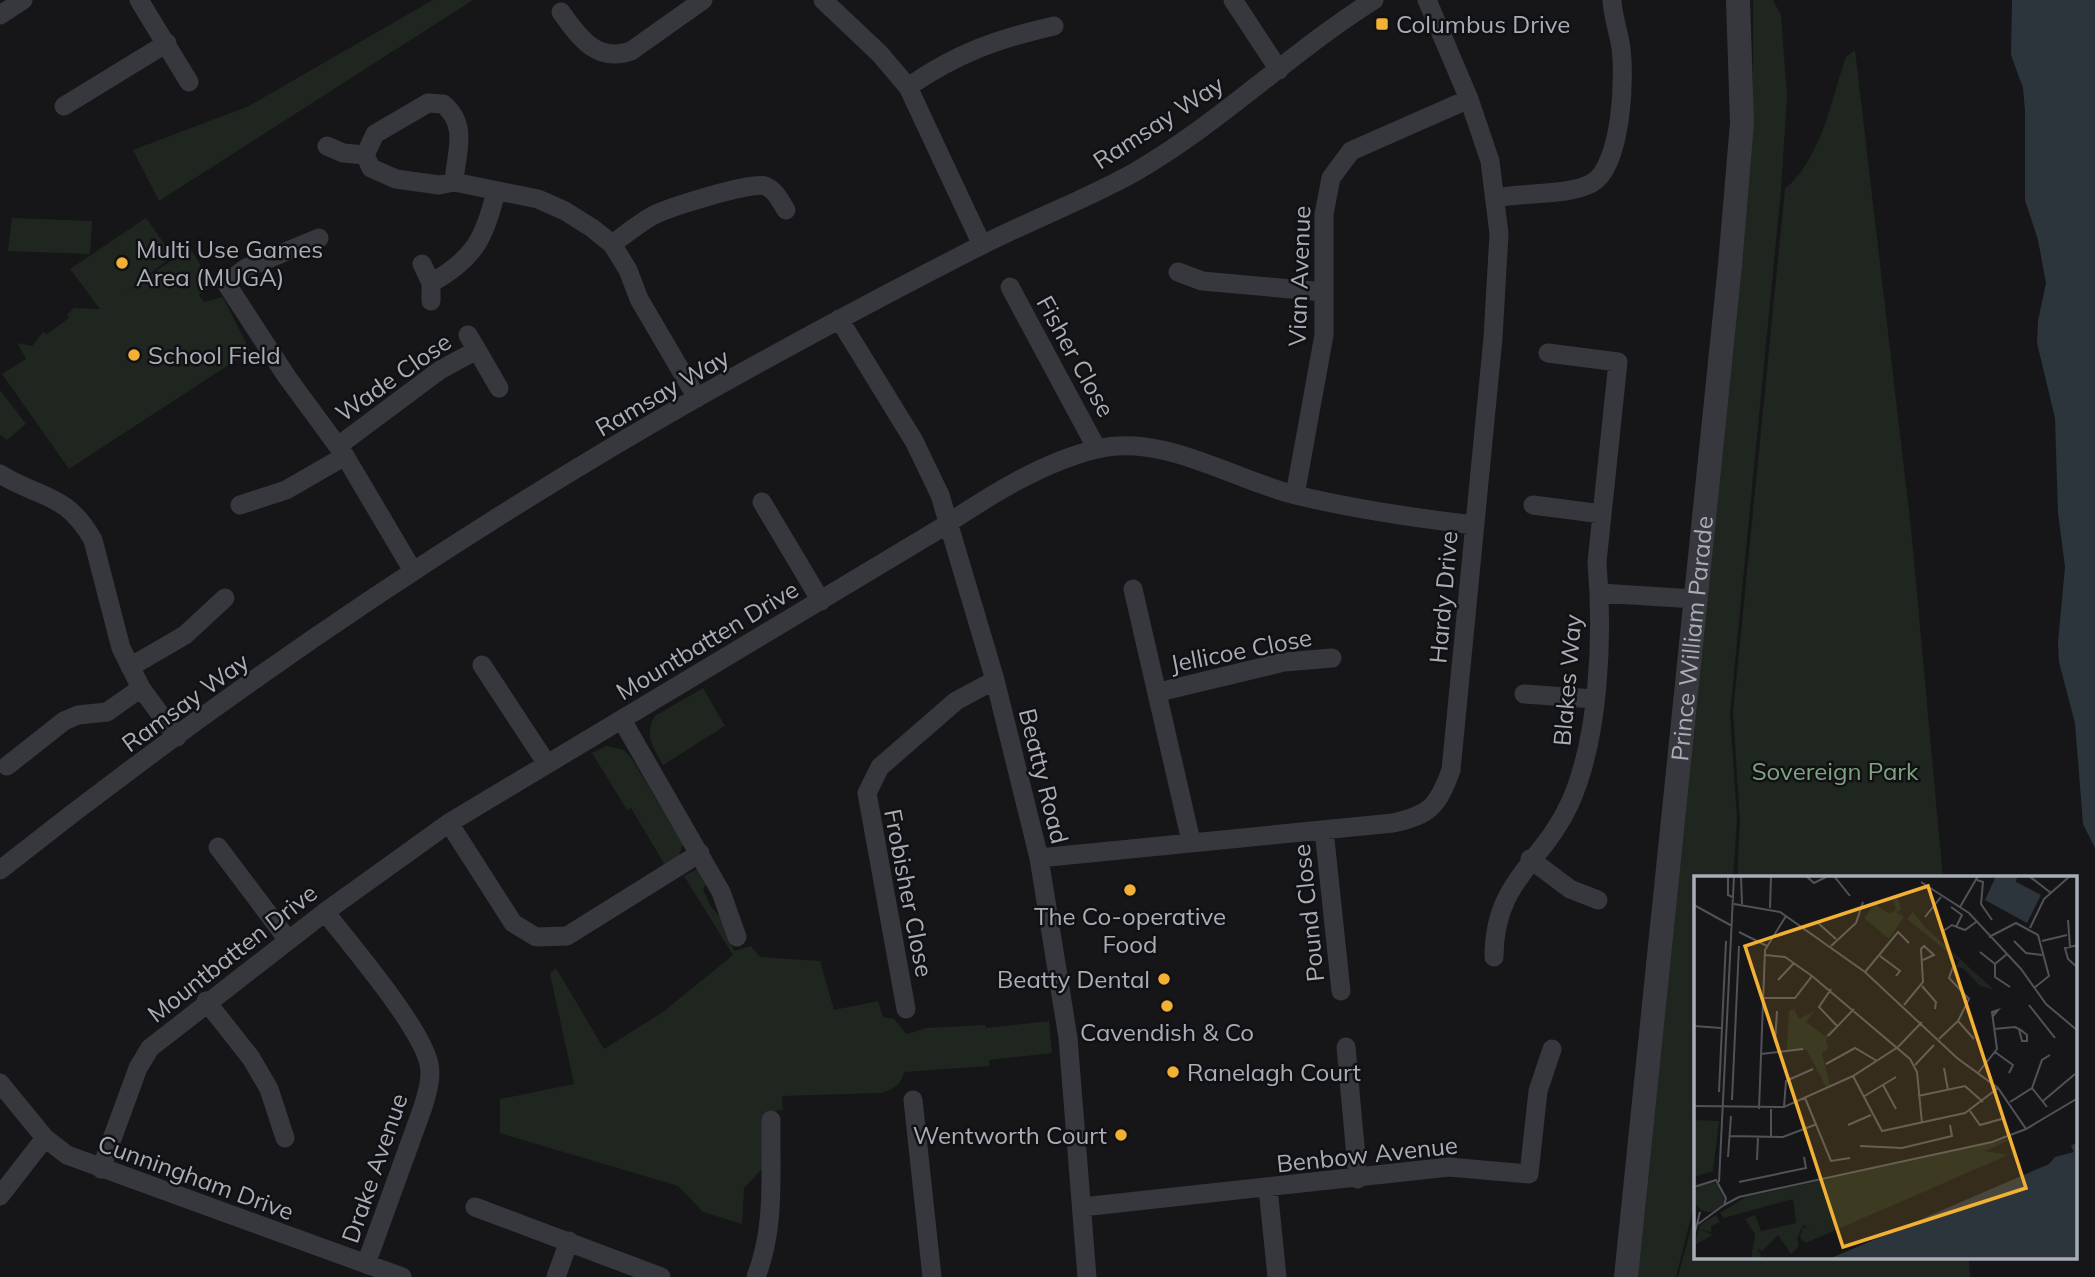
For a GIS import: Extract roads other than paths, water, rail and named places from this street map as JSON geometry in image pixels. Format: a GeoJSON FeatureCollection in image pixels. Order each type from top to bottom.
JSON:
{"type":"FeatureCollection","features":[{"type":"Feature","properties":{"kind":"street"},"geometry":{"type":"LineString","coordinates":[[0,15],[23,0]]}},
{"type":"Feature","properties":{"kind":"street"},"geometry":{"type":"LineString","coordinates":[[139,0],[189,82]]}},
{"type":"Feature","properties":{"kind":"street"},"geometry":{"type":"LineString","coordinates":[[561,12],[590,47],[600,53],[620,55],[631,51],[702,0]]}},
{"type":"Feature","properties":{"kind":"street"},"geometry":{"type":"LineString","coordinates":[[822,0],[880,54],[908,87],[982,245]]}},
{"type":"Feature","properties":{"kind":"street"},"geometry":{"type":"LineString","coordinates":[[1233,0],[1279,70]]}},
{"type":"Feature","properties":{"kind":"street","name":"Ramsay Way"},"geometry":{"type":"LineString","coordinates":[[0,870],[177,737],[414,571],[697,398],[839,319],[982,245],[1136,171],[1185,140],[1374,0]]}},
{"type":"Feature","properties":{"kind":"street","name":"Hardy Drive"},"geometry":{"type":"LineString","coordinates":[[1039,858],[1324,830],[1419,817],[1433,807],[1443,792],[1451,770],[1499,271],[1497,198],[1490,161],[1469,99],[1427,0]]}},
{"type":"Feature","properties":{"kind":"street"},"geometry":{"type":"LineString","coordinates":[[1497,198],[1577,189],[1592,183],[1611,163],[1620,110],[1620,56],[1612,0]]}},
{"type":"Feature","properties":{"kind":"street","name":"Prince William Parade"},"geometry":{"type":"LineString","coordinates":[[1626,1277],[1742,123],[1738,0]]}},
{"type":"Feature","properties":{"kind":"street"},"geometry":{"type":"LineString","coordinates":[[908,87],[960,54],[996,40],[1054,26]]}},
{"type":"Feature","properties":{"kind":"street"},"geometry":{"type":"LineString","coordinates":[[64,106],[167,43]]}},
{"type":"Feature","properties":{"kind":"street","name":"Vian Avenue"},"geometry":{"type":"LineString","coordinates":[[1295,495],[1319,371],[1326,193],[1339,163],[1351,151],[1469,99]]}},
{"type":"Feature","properties":{"kind":"street"},"geometry":{"type":"LineString","coordinates":[[365,155],[375,134],[428,103],[443,104],[459,122],[460,136],[454,182]]}},
{"type":"Feature","properties":{"kind":"street"},"geometry":{"type":"LineString","coordinates":[[327,146],[344,153],[365,155]]}},
{"type":"Feature","properties":{"kind":"street"},"geometry":{"type":"LineString","coordinates":[[365,155],[372,168],[396,179],[439,185],[454,182],[538,199],[565,211],[612,244],[628,270],[639,299],[697,398]]}},
{"type":"Feature","properties":{"kind":"street"},"geometry":{"type":"LineString","coordinates":[[612,244],[650,217],[673,207],[747,187],[763,185],[775,192],[786,210]]}},
{"type":"Feature","properties":{"kind":"street"},"geometry":{"type":"LineString","coordinates":[[422,264],[431,292],[472,253],[483,236],[496,191]]}},
{"type":"Feature","properties":{"kind":"street","name":"Wade Close"},"geometry":{"type":"LineString","coordinates":[[319,238],[246,268],[226,283],[300,396],[341,451],[414,571]]}},
{"type":"Feature","properties":{"kind":"street"},"geometry":{"type":"LineString","coordinates":[[1178,272],[1202,282],[1324,292]]}},
{"type":"Feature","properties":{"kind":"street","name":"Fisher Close"},"geometry":{"type":"LineString","coordinates":[[1010,287],[1097,449]]}},
{"type":"Feature","properties":{"kind":"street","name":"Beatty Road"},"geometry":{"type":"LineString","coordinates":[[839,319],[914,441],[951,521],[995,680],[1039,858],[1068,1038],[1087,1277]]}},
{"type":"Feature","properties":{"kind":"street","name":"Wade Close"},"geometry":{"type":"LineString","coordinates":[[240,505],[286,490],[341,451],[473,342],[499,388]]}},
{"type":"Feature","properties":{"kind":"street","name":"Blakes Way"},"geometry":{"type":"LineString","coordinates":[[1494,957],[1494,937],[1504,904],[1530,859],[1555,830],[1570,804],[1592,733],[1600,593],[1597,562],[1618,362],[1548,353]]}},
{"type":"Feature","properties":{"kind":"street","name":"Mountbatten Drive"},"geometry":{"type":"LineString","coordinates":[[101,1169],[138,1068],[150,1048],[206,1001],[325,912],[449,823],[821,601],[964,511],[1048,468],[1097,449],[1124,446],[1169,453],[1295,495],[1474,525]]}},
{"type":"Feature","properties":{"kind":"street"},"geometry":{"type":"LineString","coordinates":[[0,474],[51,496],[66,506],[86,527],[93,540],[121,648],[141,688],[177,737]]}},
{"type":"Feature","properties":{"kind":"street"},"geometry":{"type":"LineString","coordinates":[[762,502],[821,601]]}},
{"type":"Feature","properties":{"kind":"street"},"geometry":{"type":"LineString","coordinates":[[1533,505],[1602,514]]}},
{"type":"Feature","properties":{"kind":"street","name":"Jellicoe Close"},"geometry":{"type":"LineString","coordinates":[[1133,589],[1159,692],[1191,841]]}},
{"type":"Feature","properties":{"kind":"street","name":"Blakes Way"},"geometry":{"type":"LineString","coordinates":[[1600,593],[1695,599]]}},
{"type":"Feature","properties":{"kind":"street"},"geometry":{"type":"LineString","coordinates":[[130,667],[185,635],[225,598]]}},
{"type":"Feature","properties":{"kind":"street","name":"Jellicoe Close"},"geometry":{"type":"LineString","coordinates":[[1159,692],[1273,664],[1332,658]]}},
{"type":"Feature","properties":{"kind":"street"},"geometry":{"type":"LineString","coordinates":[[482,665],[547,764]]}},
{"type":"Feature","properties":{"kind":"street","name":"Frobisher Close"},"geometry":{"type":"LineString","coordinates":[[906,1009],[867,793],[880,766],[956,701],[995,680]]}},
{"type":"Feature","properties":{"kind":"street"},"geometry":{"type":"LineString","coordinates":[[7,766],[64,721],[78,715],[107,712],[141,688]]}},
{"type":"Feature","properties":{"kind":"street"},"geometry":{"type":"LineString","coordinates":[[1524,694],[1595,699]]}},
{"type":"Feature","properties":{"kind":"street"},"geometry":{"type":"LineString","coordinates":[[622,720],[721,892],[737,937]]}},
{"type":"Feature","properties":{"kind":"street"},"geometry":{"type":"LineString","coordinates":[[449,823],[513,923],[536,937],[567,936],[700,853]]}},
{"type":"Feature","properties":{"kind":"street","name":"Pound Close"},"geometry":{"type":"LineString","coordinates":[[1324,830],[1341,991]]}},
{"type":"Feature","properties":{"kind":"street"},"geometry":{"type":"LineString","coordinates":[[218,847],[288,940]]}},
{"type":"Feature","properties":{"kind":"street"},"geometry":{"type":"LineString","coordinates":[[1530,859],[1570,889],[1598,900]]}},
{"type":"Feature","properties":{"kind":"street","name":"Drake Avenue"},"geometry":{"type":"LineString","coordinates":[[325,912],[414,1031],[429,1066],[429,1083],[423,1107],[366,1264]]}},
{"type":"Feature","properties":{"kind":"street"},"geometry":{"type":"LineString","coordinates":[[206,1001],[251,1058],[269,1089],[285,1138]]}},
{"type":"Feature","properties":{"kind":"street"},"geometry":{"type":"LineString","coordinates":[[1346,1047],[1358,1179]]}},
{"type":"Feature","properties":{"kind":"street","name":"Benbow Avenue"},"geometry":{"type":"LineString","coordinates":[[1082,1207],[1449,1167],[1529,1174],[1538,1091],[1552,1049]]}},
{"type":"Feature","properties":{"kind":"street","name":"Cunningham Drive"},"geometry":{"type":"LineString","coordinates":[[0,1083],[45,1138],[67,1155],[402,1277]]}},
{"type":"Feature","properties":{"kind":"street"},"geometry":{"type":"LineString","coordinates":[[913,1100],[932,1277]]}},
{"type":"Feature","properties":{"kind":"street"},"geometry":{"type":"LineString","coordinates":[[756,1277],[766,1252],[771,1226],[771,1120]]}},
{"type":"Feature","properties":{"kind":"street"},"geometry":{"type":"LineString","coordinates":[[0,1196],[45,1138]]}},
{"type":"Feature","properties":{"kind":"street"},"geometry":{"type":"LineString","coordinates":[[1268,1188],[1277,1277]]}},
{"type":"Feature","properties":{"kind":"street"},"geometry":{"type":"LineString","coordinates":[[475,1207],[662,1277]]}},
{"type":"Feature","properties":{"kind":"street"},"geometry":{"type":"LineString","coordinates":[[556,1277],[569,1241]]}},
{"type":"Feature","properties":{"kind":"place","name":"Columbus Drive"},"geometry":{"type":"Point","coordinates":[1382,24]}},
{"type":"Feature","properties":{"kind":"place","name":"Multi Use Games Area (MUGA)"},"geometry":{"type":"Point","coordinates":[122,263]}},
{"type":"Feature","properties":{"kind":"place","name":"School Field"},"geometry":{"type":"Point","coordinates":[134,355]}},
{"type":"Feature","properties":{"kind":"place","name":"The Co-operative Food"},"geometry":{"type":"Point","coordinates":[1130,890]}},
{"type":"Feature","properties":{"kind":"place","name":"Beatty Dental"},"geometry":{"type":"Point","coordinates":[1164,979]}},
{"type":"Feature","properties":{"kind":"place","name":"Cavendish & Co"},"geometry":{"type":"Point","coordinates":[1167,1006]}},
{"type":"Feature","properties":{"kind":"place","name":"Ranelagh Court"},"geometry":{"type":"Point","coordinates":[1173,1072]}},
{"type":"Feature","properties":{"kind":"place","name":"Wentworth Court"},"geometry":{"type":"Point","coordinates":[1121,1135]}},
{"type":"Feature","properties":{"kind":"park label","name":"Sovereign Park"},"geometry":{"type":"Point","coordinates":[1835,771]}}]}
